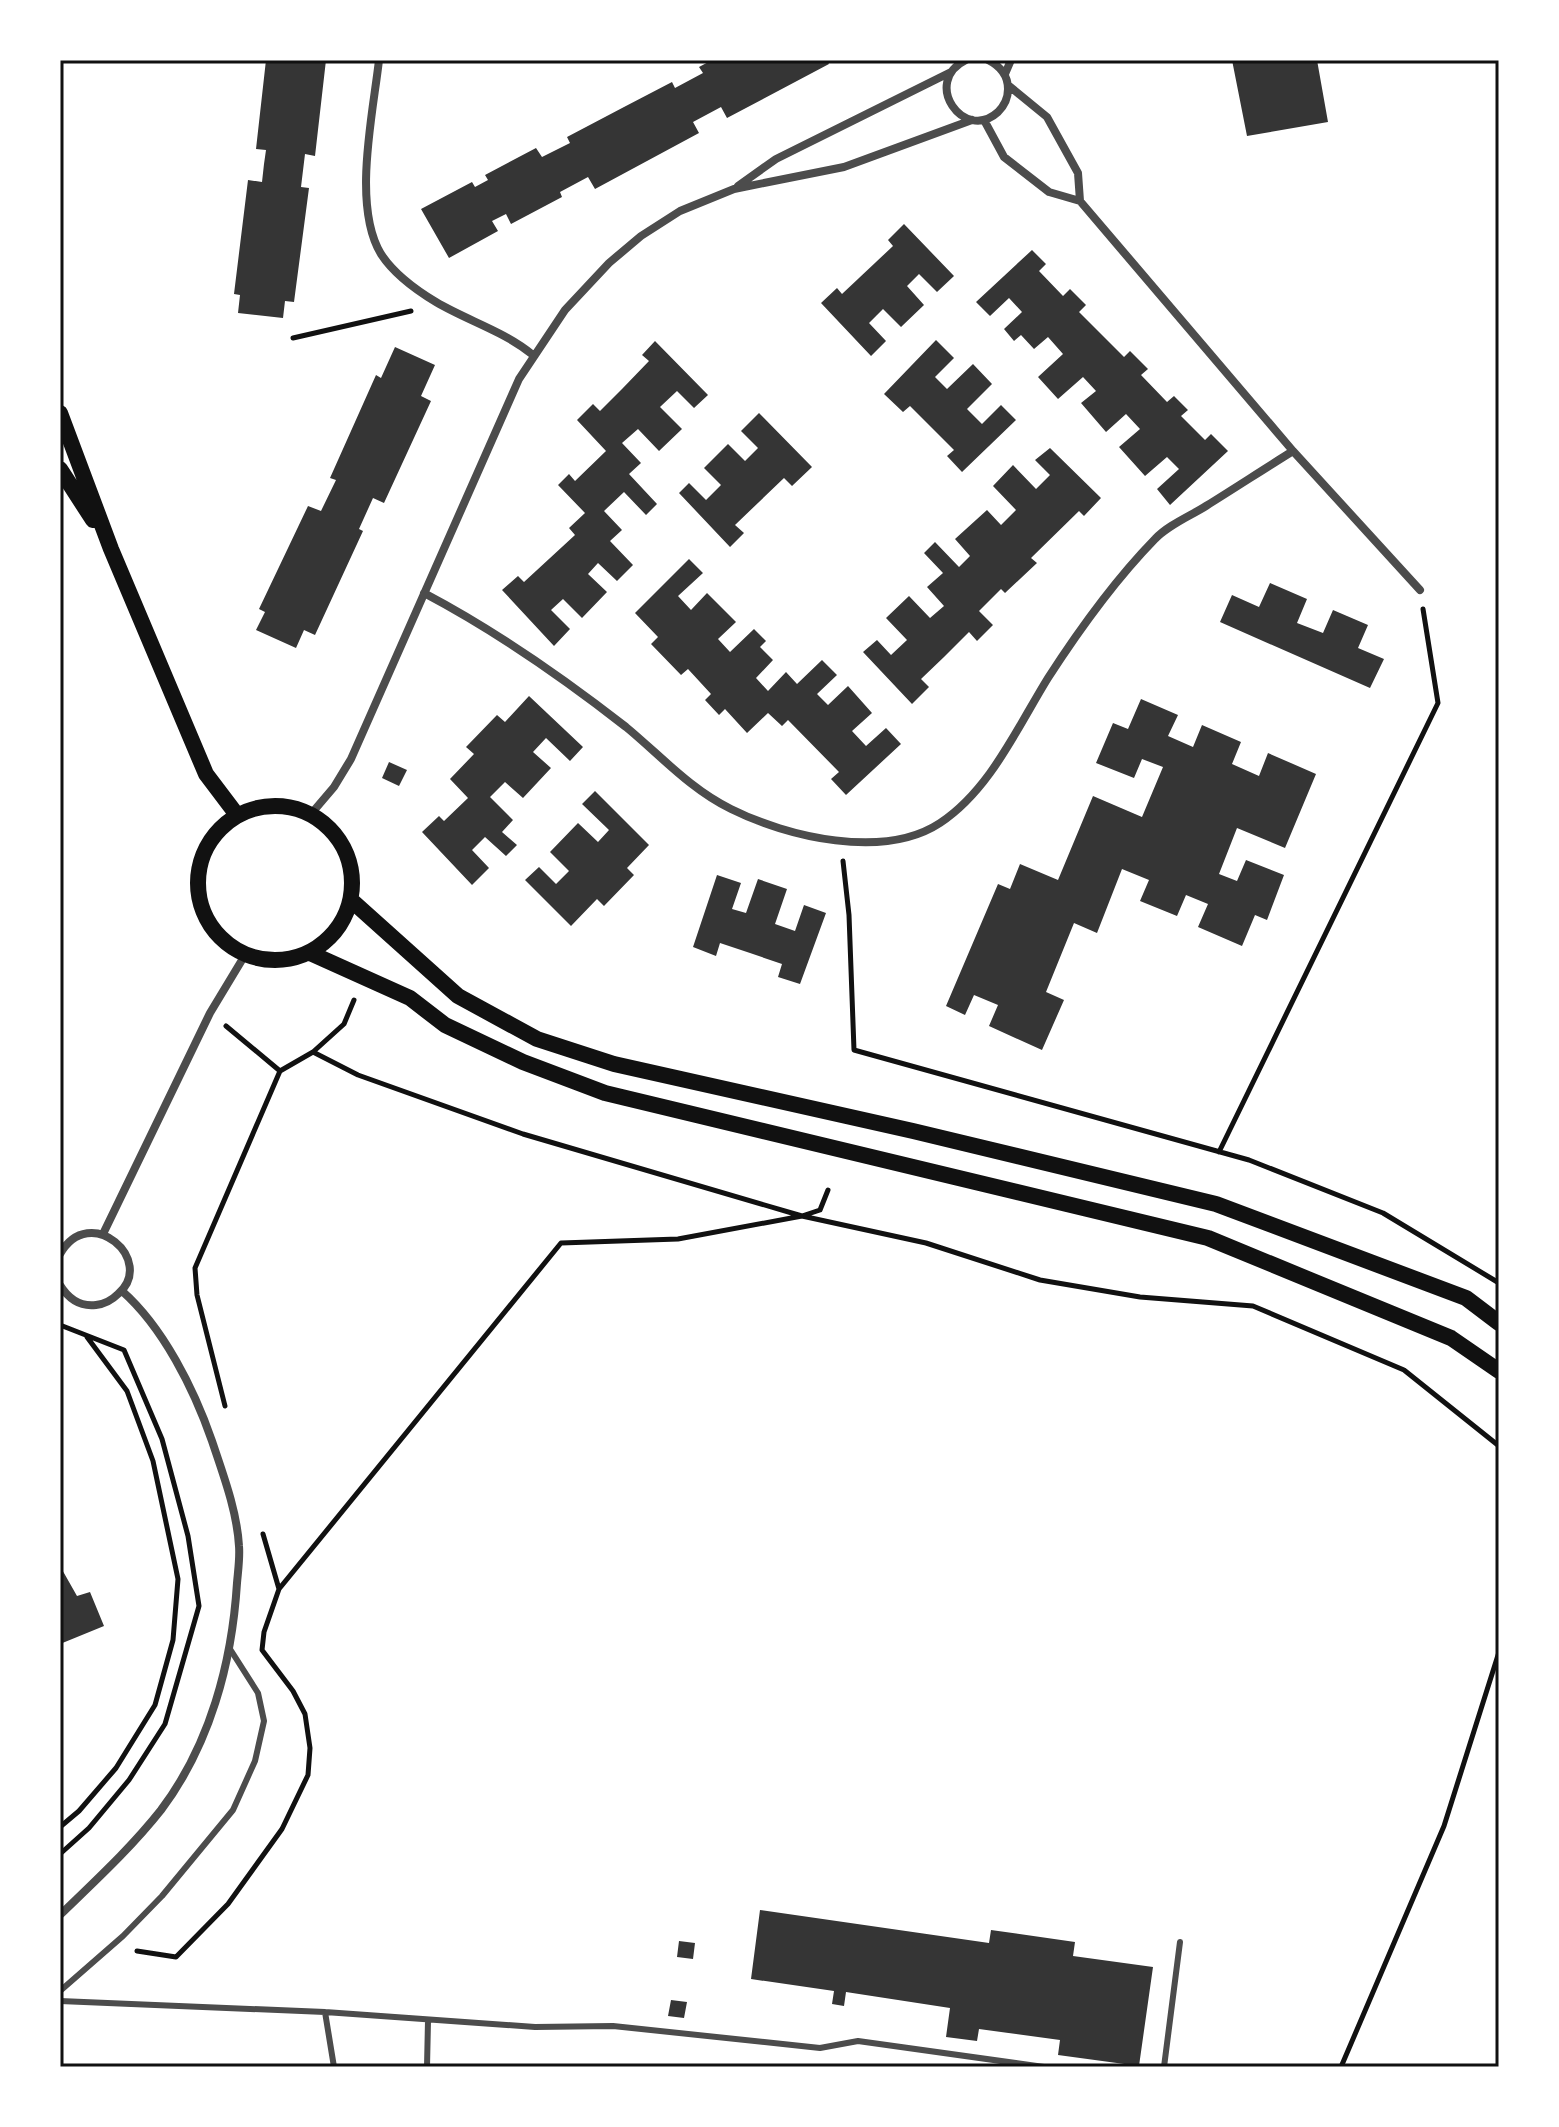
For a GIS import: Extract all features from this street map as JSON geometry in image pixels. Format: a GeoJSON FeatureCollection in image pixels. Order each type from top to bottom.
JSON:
{"type":"FeatureCollection","features":[{"type":"Feature","properties":{"kind":"main road"},"geometry":{"type":"LineString","coordinates":[[60,413],[111,549],[206,774],[237,815]]}},
{"type":"Feature","properties":{"kind":"main road"},"geometry":{"type":"LineString","coordinates":[[60,469],[111,549]]}},
{"type":"Feature","properties":{"kind":"main road"},"geometry":{"type":"LineString","coordinates":[[261,806],[287,806],[311,814],[328,825],[341,841],[353,879],[351,900],[336,931],[310,953],[289,960],[266,961],[245,955],[221,939],[204,916],[197,888],[201,859],[215,833],[237,815],[261,806]]}},
{"type":"Feature","properties":{"kind":"main road"},"geometry":{"type":"LineString","coordinates":[[351,900],[458,996],[537,1039],[614,1064],[913,1131],[1216,1204],[1466,1298],[1499,1323]]}},
{"type":"Feature","properties":{"kind":"main road"},"geometry":{"type":"LineString","coordinates":[[310,953],[410,998],[445,1025],[523,1062],[605,1093],[1208,1238],[1451,1338],[1499,1371]]}},
{"type":"Feature","properties":{"kind":"street"},"geometry":{"type":"LineString","coordinates":[[379,60],[366,199],[370,227],[381,253],[395,271],[439,304],[515,340],[533,355]]}},
{"type":"Feature","properties":{"kind":"street"},"geometry":{"type":"LineString","coordinates":[[951,72],[947,96],[952,107],[961,116],[984,120],[1002,107],[1008,85],[999,66],[988,60]]}},
{"type":"Feature","properties":{"kind":"street"},"geometry":{"type":"LineString","coordinates":[[1005,74],[1011,60]]}},
{"type":"Feature","properties":{"kind":"street"},"geometry":{"type":"LineString","coordinates":[[734,189],[776,159],[951,72],[961,61]]}},
{"type":"Feature","properties":{"kind":"street"},"geometry":{"type":"LineString","coordinates":[[1008,85],[1047,117],[1078,173],[1080,201]]}},
{"type":"Feature","properties":{"kind":"street"},"geometry":{"type":"LineString","coordinates":[[311,814],[334,787],[351,759],[448,544],[502,414],[533,355],[565,310],[609,263],[641,236],[680,211],[734,189],[844,167],[972,120]]}},
{"type":"Feature","properties":{"kind":"street"},"geometry":{"type":"LineString","coordinates":[[984,120],[1004,157],[1049,192],[1080,201],[1293,451],[1420,590]]}},
{"type":"Feature","properties":{"kind":"street"},"geometry":{"type":"LineString","coordinates":[[424,593],[489,628],[549,669],[628,729],[691,784],[729,808],[773,827],[841,840],[896,840],[938,824],[960,808],[978,789],[1051,675],[1115,585],[1157,536],[1293,451]]}},
{"type":"Feature","properties":{"kind":"street"},"geometry":{"type":"LineString","coordinates":[[103,1234],[210,1013],[245,955]]}},
{"type":"Feature","properties":{"kind":"street"},"geometry":{"type":"LineString","coordinates":[[60,1254],[69,1241],[80,1235],[103,1234],[123,1249],[129,1273],[122,1291],[109,1302],[86,1305],[75,1301],[60,1285]]}},
{"type":"Feature","properties":{"kind":"street"},"geometry":{"type":"LineString","coordinates":[[60,1915],[131,1846],[163,1807],[200,1744],[230,1649],[239,1546],[224,1477],[202,1412],[174,1360],[151,1319],[122,1291]]}},
{"type":"Feature","properties":{"kind":"lane"},"geometry":{"type":"LineString","coordinates":[[60,1991],[123,1936],[162,1896],[233,1810],[255,1761],[264,1721],[258,1693],[230,1649]]}},
{"type":"Feature","properties":{"kind":"lane"},"geometry":{"type":"LineString","coordinates":[[1164,2067],[1180,1942]]}},
{"type":"Feature","properties":{"kind":"lane"},"geometry":{"type":"LineString","coordinates":[[60,2001],[325,2012],[535,2027],[613,2026],[820,2048],[858,2041],[1044,2067]]}},
{"type":"Feature","properties":{"kind":"lane"},"geometry":{"type":"LineString","coordinates":[[325,2012],[334,2067]]}},
{"type":"Feature","properties":{"kind":"lane"},"geometry":{"type":"LineString","coordinates":[[427,2067],[428,2021]]}},
{"type":"Feature","properties":{"kind":"path"},"geometry":{"type":"LineString","coordinates":[[293,338],[439,304]]}},
{"type":"Feature","properties":{"kind":"path"},"geometry":{"type":"LineString","coordinates":[[1219,1152],[1438,703],[1420,590]]}},
{"type":"Feature","properties":{"kind":"path"},"geometry":{"type":"LineString","coordinates":[[841,840],[849,915],[854,1050],[1249,1160],[1383,1213],[1499,1283]]}},
{"type":"Feature","properties":{"kind":"path"},"geometry":{"type":"LineString","coordinates":[[210,1013],[280,1071]]}},
{"type":"Feature","properties":{"kind":"path"},"geometry":{"type":"LineString","coordinates":[[206,1339],[195,1268],[280,1071],[313,1052],[358,1075],[523,1134],[802,1216],[926,1243],[1040,1280],[1140,1297],[1253,1306],[1404,1370],[1499,1446]]}},
{"type":"Feature","properties":{"kind":"path"},"geometry":{"type":"LineString","coordinates":[[279,1589],[561,1243],[678,1239],[802,1216],[820,1210],[828,1190]]}},
{"type":"Feature","properties":{"kind":"path"},"geometry":{"type":"LineString","coordinates":[[60,1325],[124,1350],[162,1439],[188,1536],[199,1606],[165,1724],[129,1780],[89,1828],[60,1854]]}},
{"type":"Feature","properties":{"kind":"path"},"geometry":{"type":"LineString","coordinates":[[60,1827],[79,1811],[116,1768],[155,1705],[173,1640],[178,1579],[153,1461],[127,1391],[86,1335]]}},
{"type":"Feature","properties":{"kind":"path"},"geometry":{"type":"LineString","coordinates":[[1341,2067],[1444,1826],[1499,1652]]}},
{"type":"Feature","properties":{"kind":"building"},"geometry":{"type":"Polygon","coordinates":[[[266,60],[326,60],[315,156],[305,154],[301,187],[309,188],[294,302],[285,301],[283,318],[238,313],[240,295],[234,294],[248,180],[262,182],[266,150],[256,149],[266,60]]]}},
{"type":"Feature","properties":{"kind":"building"},"geometry":{"type":"Polygon","coordinates":[[[712,60],[827,60],[829,64],[727,118],[721,107],[693,122],[699,133],[595,189],[588,177],[560,192],[562,197],[511,224],[506,214],[492,221],[498,231],[449,258],[421,209],[472,182],[475,187],[488,180],[485,175],[536,148],[542,157],[570,143],[567,137],[672,82],[675,88],[703,73],[699,67],[712,60]]]}},
{"type":"Feature","properties":{"kind":"building"},"geometry":{"type":"Polygon","coordinates":[[[1232,60],[1317,60],[1328,122],[1247,136],[1232,60]]]}},
{"type":"Feature","properties":{"kind":"building"},"geometry":{"type":"Polygon","coordinates":[[[904,224],[954,276],[937,292],[919,274],[907,286],[924,305],[901,327],[883,309],[869,323],[886,341],[871,356],[821,303],[837,288],[842,294],[893,246],[888,240],[904,224]]]}},
{"type":"Feature","properties":{"kind":"building"},"geometry":{"type":"Polygon","coordinates":[[[1032,250],[1046,264],[1039,271],[1063,296],[1070,289],[1086,305],[1079,312],[1124,357],[1130,351],[1148,369],[1141,375],[1167,402],[1174,396],[1188,410],[1181,416],[1205,440],[1211,434],[1228,451],[1170,505],[1157,489],[1179,469],[1167,457],[1145,476],[1119,447],[1140,429],[1126,414],[1106,432],[1081,403],[1096,391],[1083,377],[1058,399],[1038,377],[1063,354],[1048,337],[1034,349],[1021,335],[1014,341],[1004,329],[1022,312],[1009,298],[990,316],[976,302],[1032,250]]]}},
{"type":"Feature","properties":{"kind":"building"},"geometry":{"type":"Polygon","coordinates":[[[936,340],[954,358],[935,377],[947,389],[973,364],[992,384],[967,409],[982,424],[1001,405],[1016,420],[962,472],[947,456],[954,450],[910,406],[903,412],[884,394],[936,340]]]}},
{"type":"Feature","properties":{"kind":"building"},"geometry":{"type":"Polygon","coordinates":[[[655,341],[708,395],[694,408],[677,391],[660,407],[682,429],[659,451],[638,429],[622,443],[641,463],[629,474],[657,504],[646,515],[624,492],[604,511],[622,530],[610,541],[633,565],[617,581],[598,563],[588,574],[607,592],[582,618],[563,599],[551,610],[570,629],[554,646],[502,590],[518,576],[524,582],[575,535],[569,528],[585,513],[558,485],[569,474],[575,481],[606,451],[577,420],[593,404],[600,411],[622,389],[649,361],[642,355],[655,341]]]}},
{"type":"Feature","properties":{"kind":"building"},"geometry":{"type":"Polygon","coordinates":[[[395,347],[435,365],[421,396],[431,401],[384,503],[373,498],[359,529],[363,531],[315,635],[304,630],[296,648],[256,630],[265,612],[259,609],[308,506],[321,511],[336,480],[330,478],[376,375],[381,378],[395,347]]]}},
{"type":"Feature","properties":{"kind":"building"},"geometry":{"type":"Polygon","coordinates":[[[759,413],[812,467],[792,486],[784,478],[735,525],[744,533],[730,547],[679,493],[689,483],[706,500],[721,485],[704,468],[728,444],[745,461],[758,448],[741,431],[759,413]]]}},
{"type":"Feature","properties":{"kind":"building"},"geometry":{"type":"Polygon","coordinates":[[[1050,448],[1101,498],[1084,516],[1079,511],[1031,558],[1037,563],[1005,593],[1001,589],[979,611],[993,625],[977,641],[969,632],[921,679],[929,687],[912,704],[863,652],[877,640],[891,655],[907,640],[886,618],[909,596],[930,618],[944,606],[927,587],[943,573],[924,553],[935,542],[959,567],[970,556],[955,539],[987,510],[1001,525],[1016,510],[993,486],[1013,465],[1036,489],[1050,475],[1035,460],[1050,448]]]}},
{"type":"Feature","properties":{"kind":"building"},"geometry":{"type":"Polygon","coordinates":[[[689,559],[703,573],[678,596],[691,610],[707,593],[736,622],[718,639],[730,652],[754,629],[766,641],[760,647],[773,660],[756,678],[768,691],[786,672],[797,684],[822,660],[837,675],[817,694],[828,705],[848,686],[872,713],[852,731],[866,746],[886,728],[901,744],[846,795],[831,779],[839,772],[788,720],[782,726],[768,713],[747,733],[725,709],[719,715],[705,700],[711,694],[688,669],[681,675],[651,644],[658,637],[635,613],[689,559]]]}},
{"type":"Feature","properties":{"kind":"building"},"geometry":{"type":"Polygon","coordinates":[[[1270,583],[1307,599],[1297,623],[1323,633],[1333,610],[1368,625],[1358,648],[1384,659],[1370,688],[1220,622],[1232,595],[1259,607],[1270,583]]]}},
{"type":"Feature","properties":{"kind":"building"},"geometry":{"type":"Polygon","coordinates":[[[529,696],[583,747],[570,761],[546,738],[533,752],[551,768],[523,798],[505,782],[490,797],[513,820],[502,832],[517,845],[506,856],[485,837],[472,850],[489,868],[472,885],[422,832],[439,816],[444,821],[468,798],[450,779],[474,754],[466,747],[497,715],[505,722],[529,696]]]}},
{"type":"Feature","properties":{"kind":"building"},"geometry":{"type":"Polygon","coordinates":[[[1141,699],[1178,715],[1168,736],[1193,747],[1202,725],[1241,742],[1232,764],[1259,776],[1268,753],[1316,774],[1285,848],[1237,828],[1219,874],[1237,881],[1246,860],[1284,875],[1267,920],[1255,915],[1242,946],[1198,927],[1208,904],[1186,895],[1177,916],[1140,901],[1149,880],[1122,869],[1097,933],[1074,923],[1046,992],[1064,1000],[1042,1050],[989,1026],[998,1005],[974,995],[965,1015],[946,1006],[998,884],[1010,889],[1020,864],[1058,880],[1093,796],[1142,817],[1163,767],[1142,759],[1134,778],[1096,763],[1113,723],[1128,729],[1141,699]]]}},
{"type":"Feature","properties":{"kind":"building"},"geometry":{"type":"Polygon","coordinates":[[[389,762],[407,770],[399,786],[382,778],[389,762]]]}},
{"type":"Feature","properties":{"kind":"building"},"geometry":{"type":"Polygon","coordinates":[[[595,791],[649,845],[627,868],[634,875],[604,906],[597,899],[571,926],[525,880],[539,867],[556,884],[569,871],[550,852],[578,823],[598,842],[609,830],[582,804],[595,791]]]}},
{"type":"Feature","properties":{"kind":"building"},"geometry":{"type":"Polygon","coordinates":[[[717,875],[741,883],[732,909],[746,913],[758,879],[787,889],[775,924],[795,931],[804,905],[826,913],[800,984],[778,977],[782,964],[720,943],[716,956],[693,947],[717,875]]]}},
{"type":"Feature","properties":{"kind":"building"},"geometry":{"type":"Polygon","coordinates":[[[60,1566],[77,1596],[90,1592],[104,1626],[60,1644],[60,1566]]]}},
{"type":"Feature","properties":{"kind":"building"},"geometry":{"type":"Polygon","coordinates":[[[760,1910],[989,1943],[991,1930],[1075,1942],[1073,1956],[1153,1967],[1139,2066],[1058,2055],[1060,2040],[979,2029],[977,2041],[946,2037],[950,2008],[846,1992],[844,2006],[832,2004],[834,1991],[751,1979],[760,1910]]]}},
{"type":"Feature","properties":{"kind":"building"},"geometry":{"type":"Polygon","coordinates":[[[679,1941],[695,1943],[693,1959],[677,1957],[679,1941]]]}},
{"type":"Feature","properties":{"kind":"building"},"geometry":{"type":"Polygon","coordinates":[[[671,2000],[687,2002],[684,2018],[668,2016],[671,2000]]]}}]}
